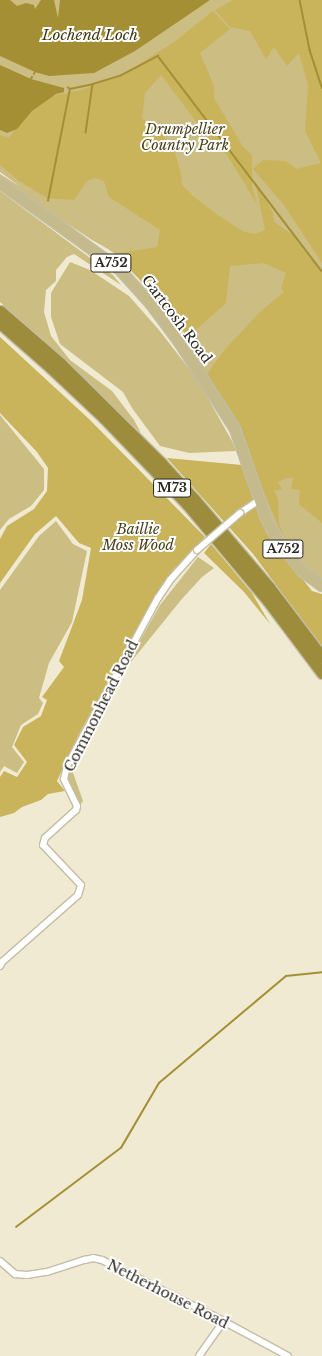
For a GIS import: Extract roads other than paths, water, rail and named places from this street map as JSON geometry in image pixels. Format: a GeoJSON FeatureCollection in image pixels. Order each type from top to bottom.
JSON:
{"type":"FeatureCollection","features":[{"type":"Feature","properties":{"kind":"highway","name":"M73"},"geometry":{"type":"LineString","coordinates":[[0,311],[60,363],[166,469],[259,575],[322,657]]}},
{"type":"Feature","properties":{"kind":"highway","name":"M73"},"geometry":{"type":"LineString","coordinates":[[0,324],[51,368],[104,418],[187,504],[268,601],[322,673]]}},
{"type":"Feature","properties":{"kind":"main road","name":"Gartcosh Road"},"geometry":{"type":"LineString","coordinates":[[0,183],[120,270],[150,303],[182,348],[235,429],[259,500]]}},
{"type":"Feature","properties":{"kind":"main road","name":"A752"},"geometry":{"type":"LineString","coordinates":[[259,500],[269,526],[282,548],[303,572],[322,586]]}},
{"type":"Feature","properties":{"kind":"street","name":"Commonhead Road"},"geometry":{"type":"LineString","coordinates":[[0,966],[2,962],[78,895],[81,885],[43,845],[43,841],[76,810],[77,806],[64,779],[67,766],[158,598],[174,575],[197,550],[240,513],[259,500]]}},
{"type":"Feature","properties":{"kind":"street","name":"Netherhouse Road"},"geometry":{"type":"LineString","coordinates":[[0,1261],[15,1274],[27,1275],[47,1272],[92,1258],[102,1260],[288,1356]]}},
{"type":"Feature","properties":{"kind":"street"},"geometry":{"type":"LineString","coordinates":[[199,1356],[223,1322]]}},
{"type":"Feature","properties":{"kind":"water","name":"Lochend Loch"},"geometry":{"type":"Polygon","coordinates":[[[0,0],[10,0],[17,6],[26,3],[34,5],[35,9],[41,0],[54,0],[58,18],[60,0],[210,0],[135,51],[94,73],[49,76],[35,72],[0,56],[0,0]]]}},
{"type":"Feature","properties":{"kind":"water"},"geometry":{"type":"Polygon","coordinates":[[[0,65],[31,79],[64,88],[64,92],[56,94],[32,111],[17,129],[7,133],[0,130],[0,65]]]}},
{"type":"Feature","properties":{"kind":"waterway"},"geometry":{"type":"LineString","coordinates":[[300,0],[310,50],[322,88]]}},
{"type":"Feature","properties":{"kind":"waterway"},"geometry":{"type":"LineString","coordinates":[[93,84],[120,76],[158,56],[322,271]]}},
{"type":"Feature","properties":{"kind":"waterway"},"geometry":{"type":"LineString","coordinates":[[70,89],[93,84],[86,133]]}},
{"type":"Feature","properties":{"kind":"waterway"},"geometry":{"type":"LineString","coordinates":[[48,201],[70,89],[68,88]]}},
{"type":"Feature","properties":{"kind":"waterway"},"geometry":{"type":"LineString","coordinates":[[16,1227],[121,1148],[159,1083],[286,976],[322,972]]}},
{"type":"Feature","properties":{"kind":"park label","name":"Drumpellier Country Park"},"geometry":{"type":"Point","coordinates":[185,138]}},
{"type":"Feature","properties":{"kind":"park label","name":"Baillie Moss Wood"},"geometry":{"type":"Point","coordinates":[138,538]}}]}
